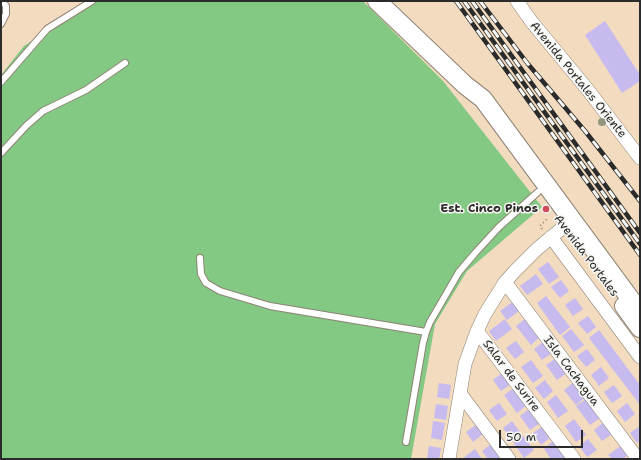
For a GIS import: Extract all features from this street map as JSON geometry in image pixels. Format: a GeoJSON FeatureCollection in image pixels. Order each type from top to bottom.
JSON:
{"type":"FeatureCollection","features":[{"type":"Feature","properties":{"kind":"main road","name":"Avenida Portales"},"geometry":{"type":"LineString","coordinates":[[377,1],[465,85],[483,99],[562,228],[640,312]]}},
{"type":"Feature","properties":{"kind":"main road","name":"Avenida Portales"},"geometry":{"type":"LineString","coordinates":[[465,85],[475,107],[538,192],[562,228],[640,328]]}},
{"type":"Feature","properties":{"kind":"street","name":"Avenida Portales Oriente"},"geometry":{"type":"LineString","coordinates":[[517,1],[531,21],[638,151]]}},
{"type":"Feature","properties":{"kind":"street"},"geometry":{"type":"LineString","coordinates":[[449,459],[465,364],[477,331],[488,308],[505,282],[526,260],[562,228]]}},
{"type":"Feature","properties":{"kind":"street","name":"Avenida Portales"},"geometry":{"type":"LineString","coordinates":[[562,228],[640,357]]}},
{"type":"Feature","properties":{"kind":"street","name":"Isla Cachagua"},"geometry":{"type":"LineString","coordinates":[[505,282],[639,459]]}},
{"type":"Feature","properties":{"kind":"street","name":"Salar de Surire"},"geometry":{"type":"LineString","coordinates":[[477,331],[574,459]]}},
{"type":"Feature","properties":{"kind":"street"},"geometry":{"type":"LineString","coordinates":[[460,393],[509,459]]}},
{"type":"Feature","properties":{"kind":"lane"},"geometry":{"type":"LineString","coordinates":[[1,24],[6,14],[6,6],[2,1]]}},
{"type":"Feature","properties":{"kind":"lane"},"geometry":{"type":"LineString","coordinates":[[1,82],[47,29],[92,1]]}},
{"type":"Feature","properties":{"kind":"lane"},"geometry":{"type":"LineString","coordinates":[[1,153],[26,126],[43,111],[86,90],[126,63]]}},
{"type":"Feature","properties":{"kind":"lane"},"geometry":{"type":"LineString","coordinates":[[406,442],[426,332],[430,322],[459,272],[499,226],[538,192]]}},
{"type":"Feature","properties":{"kind":"lane"},"geometry":{"type":"LineString","coordinates":[[200,258],[200,274],[206,283],[220,291],[270,306],[426,332]]}},
{"type":"Feature","properties":{"kind":"green space"},"geometry":{"type":"Polygon","coordinates":[[[95,1],[363,1],[443,81],[542,207],[467,271],[435,324],[411,459],[1,459],[1,75],[24,46],[95,1]]]}},
{"type":"Feature","properties":{"kind":"building"},"geometry":{"type":"Polygon","coordinates":[[[605,21],[640,75],[640,81],[622,93],[585,35],[605,21]]]}},
{"type":"Feature","properties":{"kind":"building"},"geometry":{"type":"Polygon","coordinates":[[[548,262],[559,277],[549,284],[538,269],[548,262]]]}},
{"type":"Feature","properties":{"kind":"building"},"geometry":{"type":"Polygon","coordinates":[[[536,274],[543,284],[527,295],[520,286],[536,274]]]}},
{"type":"Feature","properties":{"kind":"building"},"geometry":{"type":"Polygon","coordinates":[[[561,280],[569,291],[560,298],[551,287],[561,280]]]}},
{"type":"Feature","properties":{"kind":"building"},"geometry":{"type":"Polygon","coordinates":[[[546,296],[570,327],[560,335],[537,303],[546,296]]]}},
{"type":"Feature","properties":{"kind":"building"},"geometry":{"type":"Polygon","coordinates":[[[575,298],[583,309],[573,316],[565,305],[575,298]]]}},
{"type":"Feature","properties":{"kind":"building"},"geometry":{"type":"Polygon","coordinates":[[[515,300],[522,309],[507,320],[500,311],[515,300]]]}},
{"type":"Feature","properties":{"kind":"building"},"geometry":{"type":"Polygon","coordinates":[[[588,316],[596,327],[587,334],[578,323],[588,316]]]}},
{"type":"Feature","properties":{"kind":"building"},"geometry":{"type":"Polygon","coordinates":[[[526,318],[540,337],[531,345],[516,326],[526,318]]]}},
{"type":"Feature","properties":{"kind":"building"},"geometry":{"type":"Polygon","coordinates":[[[505,319],[512,329],[496,341],[489,331],[505,319]]]}},
{"type":"Feature","properties":{"kind":"building"},"geometry":{"type":"Polygon","coordinates":[[[571,329],[584,345],[574,352],[562,336],[571,329]]]}},
{"type":"Feature","properties":{"kind":"building"},"geometry":{"type":"Polygon","coordinates":[[[599,330],[640,385],[640,405],[589,338],[599,330]]]}},
{"type":"Feature","properties":{"kind":"building"},"geometry":{"type":"Polygon","coordinates":[[[516,341],[524,352],[515,359],[506,348],[516,341]]]}},
{"type":"Feature","properties":{"kind":"building"},"geometry":{"type":"Polygon","coordinates":[[[543,342],[552,353],[542,360],[534,349],[543,342]]]}},
{"type":"Feature","properties":{"kind":"building"},"geometry":{"type":"Polygon","coordinates":[[[587,349],[595,360],[586,367],[577,356],[587,349]]]}},
{"type":"Feature","properties":{"kind":"building"},"geometry":{"type":"Polygon","coordinates":[[[556,358],[567,373],[557,380],[546,365],[556,358]]]}},
{"type":"Feature","properties":{"kind":"building"},"geometry":{"type":"Polygon","coordinates":[[[531,360],[543,376],[533,383],[521,367],[531,360]]]}},
{"type":"Feature","properties":{"kind":"building"},"geometry":{"type":"Polygon","coordinates":[[[601,367],[609,378],[599,386],[591,375],[601,367]]]}},
{"type":"Feature","properties":{"kind":"building"},"geometry":{"type":"Polygon","coordinates":[[[502,373],[511,384],[501,391],[493,380],[502,373]]]}},
{"type":"Feature","properties":{"kind":"building"},"geometry":{"type":"Polygon","coordinates":[[[545,380],[553,391],[544,399],[535,388],[545,380]]]}},
{"type":"Feature","properties":{"kind":"building"},"geometry":{"type":"Polygon","coordinates":[[[574,382],[585,398],[576,405],[564,390],[574,382]]]}},
{"type":"Feature","properties":{"kind":"building"},"geometry":{"type":"Polygon","coordinates":[[[439,383],[451,385],[449,399],[437,397],[439,383]]]}},
{"type":"Feature","properties":{"kind":"building"},"geometry":{"type":"Polygon","coordinates":[[[614,385],[622,396],[612,403],[604,392],[614,385]]]}},
{"type":"Feature","properties":{"kind":"building"},"geometry":{"type":"Polygon","coordinates":[[[514,388],[527,405],[517,413],[504,395],[514,388]]]}},
{"type":"Feature","properties":{"kind":"building"},"geometry":{"type":"Polygon","coordinates":[[[556,395],[568,411],[558,418],[547,402],[556,395]]]}},
{"type":"Feature","properties":{"kind":"building"},"geometry":{"type":"Polygon","coordinates":[[[586,399],[600,418],[590,425],[576,406],[586,399]]]}},
{"type":"Feature","properties":{"kind":"building"},"geometry":{"type":"Polygon","coordinates":[[[499,403],[507,414],[497,421],[489,410],[499,403]]]}},
{"type":"Feature","properties":{"kind":"building"},"geometry":{"type":"Polygon","coordinates":[[[627,403],[635,414],[625,422],[617,411],[627,403]]]}},
{"type":"Feature","properties":{"kind":"building"},"geometry":{"type":"Polygon","coordinates":[[[436,404],[448,406],[446,420],[434,418],[436,404]]]}},
{"type":"Feature","properties":{"kind":"building"},"geometry":{"type":"Polygon","coordinates":[[[529,409],[540,423],[530,430],[520,416],[529,409]]]}},
{"type":"Feature","properties":{"kind":"building"},"geometry":{"type":"Polygon","coordinates":[[[574,419],[586,435],[576,442],[565,426],[574,419]]]}},
{"type":"Feature","properties":{"kind":"building"},"geometry":{"type":"Polygon","coordinates":[[[433,421],[445,423],[442,440],[431,438],[433,421]]]}},
{"type":"Feature","properties":{"kind":"building"},"geometry":{"type":"Polygon","coordinates":[[[512,421],[520,432],[511,439],[503,428],[512,421]]]}},
{"type":"Feature","properties":{"kind":"building"},"geometry":{"type":"Polygon","coordinates":[[[604,422],[612,434],[602,441],[594,430],[604,422]]]}},
{"type":"Feature","properties":{"kind":"building"},"geometry":{"type":"Polygon","coordinates":[[[477,424],[484,433],[473,442],[466,432],[477,424]]]}},
{"type":"Feature","properties":{"kind":"building"},"geometry":{"type":"Polygon","coordinates":[[[543,426],[551,437],[541,445],[533,433],[543,426]]]}},
{"type":"Feature","properties":{"kind":"building"},"geometry":{"type":"Polygon","coordinates":[[[640,426],[640,441],[637,443],[630,433],[640,426]]]}},
{"type":"Feature","properties":{"kind":"building"},"geometry":{"type":"Polygon","coordinates":[[[522,435],[534,450],[524,458],[513,442],[522,435]]]}},
{"type":"Feature","properties":{"kind":"building"},"geometry":{"type":"Polygon","coordinates":[[[588,439],[597,450],[587,457],[579,446],[588,439]]]}},
{"type":"Feature","properties":{"kind":"building"},"geometry":{"type":"Polygon","coordinates":[[[553,441],[567,459],[551,459],[544,449],[553,441]]]}},
{"type":"Feature","properties":{"kind":"building"},"geometry":{"type":"Polygon","coordinates":[[[491,444],[503,459],[488,459],[482,451],[491,444]]]}},
{"type":"Feature","properties":{"kind":"building"},"geometry":{"type":"Polygon","coordinates":[[[622,445],[629,454],[623,459],[612,459],[608,455],[622,445]]]}},
{"type":"Feature","properties":{"kind":"building"},"geometry":{"type":"Polygon","coordinates":[[[429,446],[441,448],[439,459],[427,459],[429,446]]]}},
{"type":"Feature","properties":{"kind":"building"},"geometry":{"type":"Polygon","coordinates":[[[475,449],[482,459],[462,459],[467,455],[475,449]]]}},
{"type":"Feature","properties":{"kind":"railway"},"geometry":{"type":"LineString","coordinates":[[456,1],[640,255]]}},
{"type":"Feature","properties":{"kind":"railway"},"geometry":{"type":"LineString","coordinates":[[464,1],[640,244]]}},
{"type":"Feature","properties":{"kind":"railway"},"geometry":{"type":"LineString","coordinates":[[472,1],[640,233]]}},
{"type":"Feature","properties":{"kind":"railway"},"geometry":{"type":"LineString","coordinates":[[480,1],[528,64],[585,131],[640,201]]}},
{"type":"Feature","properties":{"kind":"place","name":"Est. Cinco Pinos"},"geometry":{"type":"Point","coordinates":[546,209]}}]}
